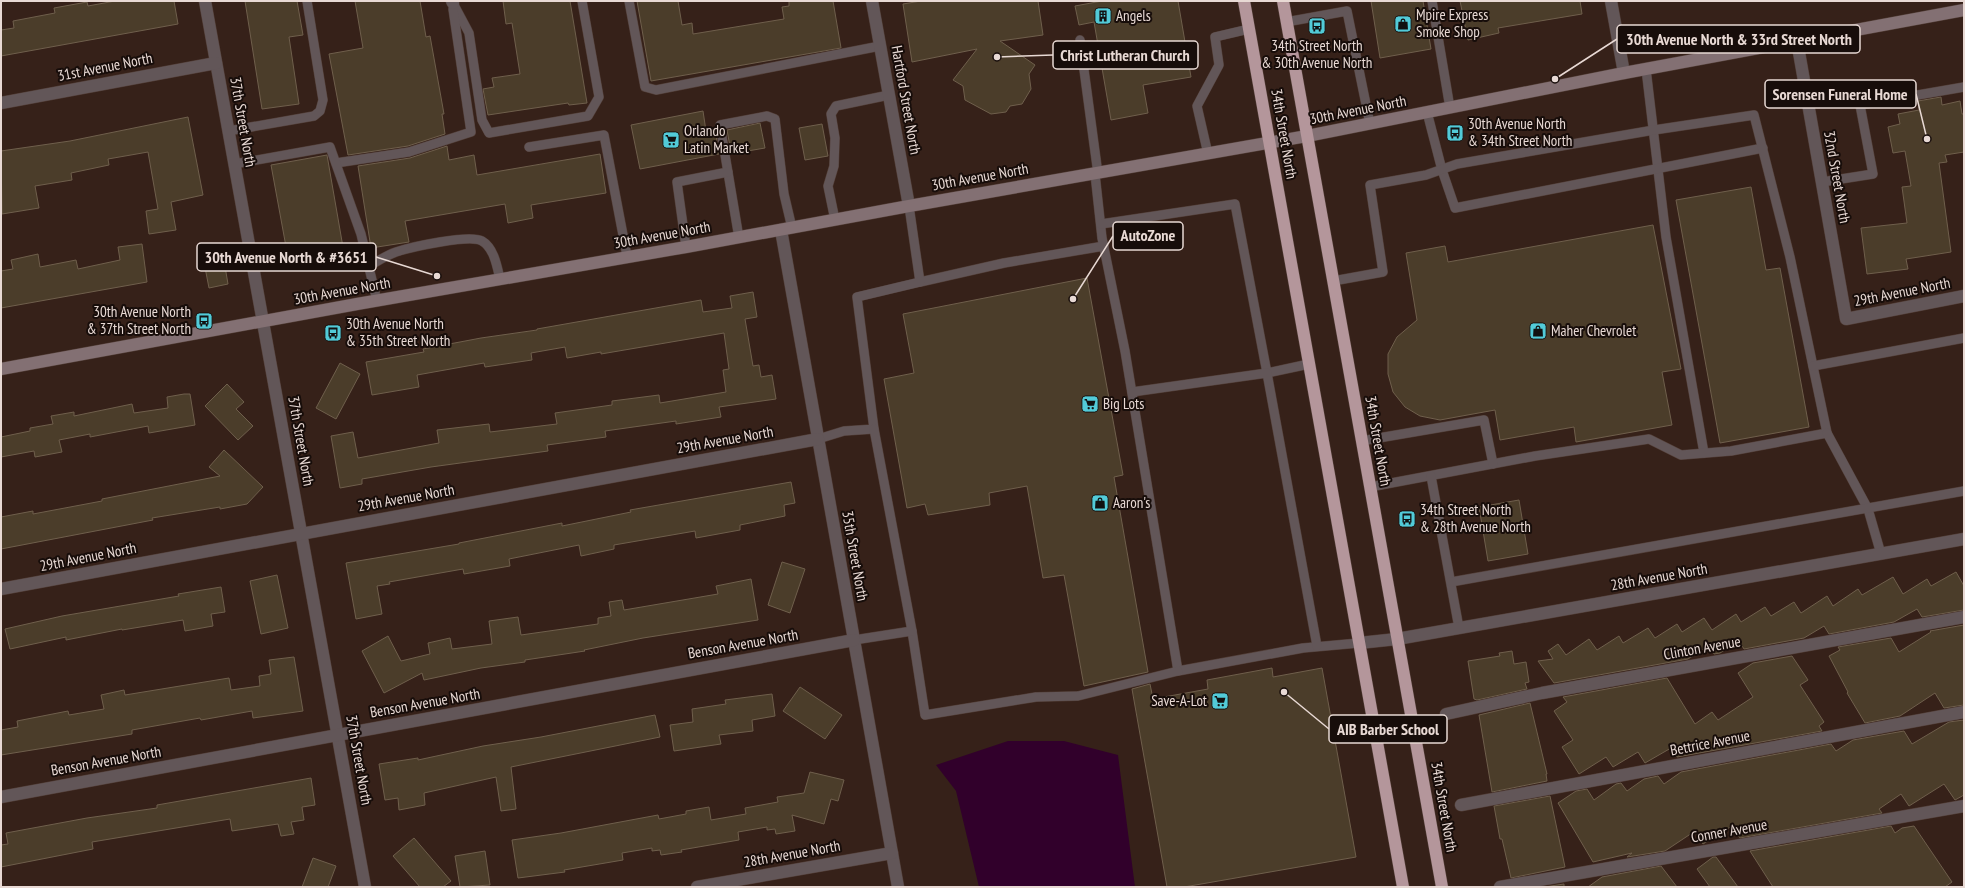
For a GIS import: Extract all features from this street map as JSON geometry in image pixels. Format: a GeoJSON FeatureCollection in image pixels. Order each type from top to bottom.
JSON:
{"type":"FeatureCollection","features":[{"type":"Feature","properties":{"kind":"highway","name":"34th Street North"},"geometry":{"type":"LineString","coordinates":[[1244,1],[1403,887]]}},
{"type":"Feature","properties":{"kind":"highway","name":"34th Street North"},"geometry":{"type":"LineString","coordinates":[[1283,1],[1442,887]]}},
{"type":"Feature","properties":{"kind":"street","name":"37th Street North"},"geometry":{"type":"LineString","coordinates":[[205,1],[365,887]]}},
{"type":"Feature","properties":{"kind":"street","name":"Hartford Street North"},"geometry":{"type":"LineString","coordinates":[[872,1],[909,206]]}},
{"type":"Feature","properties":{"kind":"street"},"geometry":{"type":"LineString","coordinates":[[1611,1],[1624,73]]}},
{"type":"Feature","properties":{"kind":"street","name":"30th Avenue North"},"geometry":{"type":"LineString","coordinates":[[1,369],[627,256],[739,238],[909,206],[1307,136],[1624,73],[1964,10]]}},
{"type":"Feature","properties":{"kind":"street","name":"32nd Street North"},"geometry":{"type":"LineString","coordinates":[[1798,41],[1846,319]]}},
{"type":"Feature","properties":{"kind":"street","name":"31st Avenue North"},"geometry":{"type":"LineString","coordinates":[[1,103],[216,62]]}},
{"type":"Feature","properties":{"kind":"street","name":"35th Street North"},"geometry":{"type":"LineString","coordinates":[[786,229],[818,439],[898,887]]}},
{"type":"Feature","properties":{"kind":"street","name":"29th Avenue North"},"geometry":{"type":"LineString","coordinates":[[1846,319],[1964,296]]}},
{"type":"Feature","properties":{"kind":"street","name":"29th Avenue North"},"geometry":{"type":"LineString","coordinates":[[1,589],[818,439]]}},
{"type":"Feature","properties":{"kind":"street","name":"28th Avenue North"},"geometry":{"type":"LineString","coordinates":[[1359,643],[1397,639],[1964,539]]}},
{"type":"Feature","properties":{"kind":"street","name":"Clinton Avenue"},"geometry":{"type":"LineString","coordinates":[[1446,714],[1542,692],[1964,617]]}},
{"type":"Feature","properties":{"kind":"street","name":"Benson Avenue North"},"geometry":{"type":"LineString","coordinates":[[1,797],[854,640]]}},
{"type":"Feature","properties":{"kind":"street","name":"Bettrice Avenue"},"geometry":{"type":"LineString","coordinates":[[1461,806],[1964,712]]}},
{"type":"Feature","properties":{"kind":"street","name":"Conner Avenue"},"geometry":{"type":"LineString","coordinates":[[1500,887],[1964,806]]}},
{"type":"Feature","properties":{"kind":"street","name":"28th Avenue North"},"geometry":{"type":"LineString","coordinates":[[697,887],[892,853]]}},
{"type":"Feature","properties":{"kind":"lane"},"geometry":{"type":"LineString","coordinates":[[228,131],[314,116],[320,111],[323,100],[307,1]]}},
{"type":"Feature","properties":{"kind":"lane"},"geometry":{"type":"LineString","coordinates":[[452,2],[469,33],[482,120],[489,133],[588,116],[598,97],[582,1]]}},
{"type":"Feature","properties":{"kind":"lane"},"geometry":{"type":"LineString","coordinates":[[629,1],[645,87],[656,90],[880,46]]}},
{"type":"Feature","properties":{"kind":"lane"},"geometry":{"type":"LineString","coordinates":[[1432,1],[1450,108]]}},
{"type":"Feature","properties":{"kind":"lane"},"geometry":{"type":"LineString","coordinates":[[336,163],[409,152],[470,132],[452,2]]}},
{"type":"Feature","properties":{"kind":"lane"},"geometry":{"type":"LineString","coordinates":[[1286,22],[1347,11],[1370,124]]}},
{"type":"Feature","properties":{"kind":"lane"},"geometry":{"type":"LineString","coordinates":[[1208,154],[1197,106],[1218,65],[1215,37],[1249,29]]}},
{"type":"Feature","properties":{"kind":"lane"},"geometry":{"type":"LineString","coordinates":[[1080,40],[1104,246],[1132,392],[1178,671]]}},
{"type":"Feature","properties":{"kind":"lane"},"geometry":{"type":"LineString","coordinates":[[1646,69],[1666,236],[1704,453]]}},
{"type":"Feature","properties":{"kind":"lane"},"geometry":{"type":"LineString","coordinates":[[1822,182],[1872,174],[1860,105],[1964,87]]}},
{"type":"Feature","properties":{"kind":"lane"},"geometry":{"type":"LineString","coordinates":[[835,220],[828,186],[834,166],[835,138],[831,114],[836,106],[889,95]]}},
{"type":"Feature","properties":{"kind":"lane"},"geometry":{"type":"LineString","coordinates":[[1427,112],[1442,170],[1455,208],[1763,148]]}},
{"type":"Feature","properties":{"kind":"lane"},"geometry":{"type":"LineString","coordinates":[[1333,281],[1383,272],[1370,185],[1426,175],[1457,164],[1654,130],[1754,115],[1790,257],[1827,433],[1868,509],[1881,554]]}},
{"type":"Feature","properties":{"kind":"lane"},"geometry":{"type":"LineString","coordinates":[[739,238],[720,125],[767,116],[775,119],[784,194],[786,229]]}},
{"type":"Feature","properties":{"kind":"lane"},"geometry":{"type":"LineString","coordinates":[[529,147],[604,135],[627,256]]}},
{"type":"Feature","properties":{"kind":"lane"},"geometry":{"type":"LineString","coordinates":[[234,164],[330,147],[361,234],[376,301]]}},
{"type":"Feature","properties":{"kind":"lane"},"geometry":{"type":"LineString","coordinates":[[686,247],[677,182],[728,172]]}},
{"type":"Feature","properties":{"kind":"lane"},"geometry":{"type":"LineString","coordinates":[[1101,224],[1235,204],[1317,646]]}},
{"type":"Feature","properties":{"kind":"lane"},"geometry":{"type":"LineString","coordinates":[[909,206],[920,282]]}},
{"type":"Feature","properties":{"kind":"lane"},"geometry":{"type":"LineString","coordinates":[[369,266],[396,252],[444,241],[474,238],[486,244],[495,260],[500,279]]}},
{"type":"Feature","properties":{"kind":"lane"},"geometry":{"type":"LineString","coordinates":[[1104,246],[1004,263],[857,297],[874,430],[912,631],[925,715],[1036,697],[1078,696],[1178,671],[1317,646],[1359,643]]}},
{"type":"Feature","properties":{"kind":"lane"},"geometry":{"type":"LineString","coordinates":[[1813,366],[1964,338]]}},
{"type":"Feature","properties":{"kind":"lane"},"geometry":{"type":"LineString","coordinates":[[1132,392],[1267,373],[1309,364]]}},
{"type":"Feature","properties":{"kind":"lane"},"geometry":{"type":"LineString","coordinates":[[1361,441],[1484,420],[1493,464]]}},
{"type":"Feature","properties":{"kind":"lane"},"geometry":{"type":"LineString","coordinates":[[818,439],[844,431],[874,430]]}},
{"type":"Feature","properties":{"kind":"lane"},"geometry":{"type":"LineString","coordinates":[[1370,487],[1493,464],[1649,439],[1681,455],[1731,451],[1827,433]]}},
{"type":"Feature","properties":{"kind":"lane"},"geometry":{"type":"LineString","coordinates":[[1431,476],[1459,628]]}},
{"type":"Feature","properties":{"kind":"lane"},"geometry":{"type":"LineString","coordinates":[[1451,582],[1964,491]]}},
{"type":"Feature","properties":{"kind":"lane"},"geometry":{"type":"LineString","coordinates":[[854,640],[912,631]]}},
{"type":"Feature","properties":{"kind":"shaded area"},"geometry":{"type":"Polygon","coordinates":[[[1008,741],[1064,741],[1118,755],[1135,887],[979,887],[956,791],[936,765],[1008,741]]]}},
{"type":"Feature","properties":{"kind":"building"},"geometry":{"type":"Polygon","coordinates":[[[115,1],[174,1],[178,24],[1,56],[1,30],[14,28],[13,21],[55,13],[54,8],[87,2],[88,6],[115,1]]]}},
{"type":"Feature","properties":{"kind":"building"},"geometry":{"type":"Polygon","coordinates":[[[245,1],[297,1],[303,35],[289,37],[299,104],[262,109],[245,1]]]}},
{"type":"Feature","properties":{"kind":"building"},"geometry":{"type":"Polygon","coordinates":[[[355,1],[420,1],[426,37],[430,36],[444,114],[442,114],[445,134],[408,146],[348,155],[329,54],[363,48],[355,1]]]}},
{"type":"Feature","properties":{"kind":"building"},"geometry":{"type":"Polygon","coordinates":[[[503,1],[570,1],[587,103],[569,105],[568,103],[488,115],[483,89],[494,87],[492,78],[520,74],[512,23],[506,24],[503,1]]]}},
{"type":"Feature","properties":{"kind":"building"},"geometry":{"type":"Polygon","coordinates":[[[637,1],[678,1],[682,25],[692,23],[693,34],[784,19],[782,7],[789,6],[789,1],[833,1],[841,48],[651,81],[637,1]]]}},
{"type":"Feature","properties":{"kind":"building"},"geometry":{"type":"Polygon","coordinates":[[[921,1],[1038,1],[1043,35],[1000,41],[1035,65],[1029,74],[1031,89],[1022,104],[1010,106],[1006,112],[991,114],[965,100],[963,86],[953,80],[977,49],[912,62],[903,4],[921,1]]]}},
{"type":"Feature","properties":{"kind":"building"},"geometry":{"type":"Polygon","coordinates":[[[1102,1],[1178,1],[1191,77],[1143,85],[1148,113],[1111,120],[1094,22],[1079,25],[1075,6],[1102,1]]]}},
{"type":"Feature","properties":{"kind":"building"},"geometry":{"type":"Polygon","coordinates":[[[1371,1],[1423,1],[1431,49],[1380,58],[1371,1]]]}},
{"type":"Feature","properties":{"kind":"building"},"geometry":{"type":"Polygon","coordinates":[[[1460,1],[1580,1],[1582,14],[1498,28],[1499,33],[1468,40],[1460,1]]]}},
{"type":"Feature","properties":{"kind":"building"},"geometry":{"type":"Polygon","coordinates":[[[1941,97],[1942,105],[1960,101],[1962,114],[1964,114],[1964,152],[1945,155],[1947,162],[1939,163],[1951,252],[1906,259],[1908,269],[1867,274],[1861,228],[1907,223],[1902,187],[1911,186],[1905,151],[1893,153],[1888,127],[1900,124],[1898,114],[1919,110],[1918,101],[1941,97]]]}},
{"type":"Feature","properties":{"kind":"building","name":"Orlando Latin Market"},"geometry":{"type":"Polygon","coordinates":[[[703,111],[706,131],[715,129],[719,154],[640,169],[631,125],[703,111]]]}},
{"type":"Feature","properties":{"kind":"building"},"geometry":{"type":"Polygon","coordinates":[[[188,117],[203,195],[171,202],[176,230],[149,234],[146,211],[158,209],[148,152],[108,159],[109,165],[71,173],[72,180],[35,186],[39,208],[2,214],[1,151],[70,141],[188,117]]]}},
{"type":"Feature","properties":{"kind":"building"},"geometry":{"type":"Polygon","coordinates":[[[760,123],[765,148],[736,153],[736,151],[731,152],[727,130],[760,123]]]}},
{"type":"Feature","properties":{"kind":"building"},"geometry":{"type":"Polygon","coordinates":[[[822,124],[828,156],[805,160],[799,128],[822,124]]]}},
{"type":"Feature","properties":{"kind":"building"},"geometry":{"type":"Polygon","coordinates":[[[447,146],[449,160],[474,155],[477,175],[600,154],[606,193],[531,205],[533,218],[508,223],[505,204],[405,221],[409,242],[371,248],[358,166],[410,158],[447,146]]]}},
{"type":"Feature","properties":{"kind":"building"},"geometry":{"type":"Polygon","coordinates":[[[327,155],[344,253],[289,263],[271,165],[327,155]]]}},
{"type":"Feature","properties":{"kind":"building"},"geometry":{"type":"Polygon","coordinates":[[[1751,187],[1766,270],[1780,268],[1809,427],[1720,443],[1676,200],[1751,187]]]}},
{"type":"Feature","properties":{"kind":"building","name":"Maher Chevrolet"},"geometry":{"type":"Polygon","coordinates":[[[1653,225],[1681,369],[1662,372],[1672,425],[1576,442],[1574,427],[1500,440],[1495,410],[1440,420],[1420,416],[1405,407],[1393,392],[1388,374],[1388,354],[1397,337],[1417,320],[1406,253],[1445,246],[1448,262],[1653,225]]]}},
{"type":"Feature","properties":{"kind":"building"},"geometry":{"type":"Polygon","coordinates":[[[142,244],[147,282],[1,308],[1,271],[13,269],[11,260],[38,254],[40,267],[76,260],[78,269],[120,260],[118,247],[142,244]]]}},
{"type":"Feature","properties":{"kind":"building"},"geometry":{"type":"Polygon","coordinates":[[[222,249],[228,284],[209,288],[202,252],[222,249]]]}},
{"type":"Feature","properties":{"kind":"building"},"geometry":{"type":"Polygon","coordinates":[[[1087,278],[1123,475],[1114,477],[1148,672],[1084,686],[1064,575],[1043,578],[1027,486],[989,493],[990,505],[928,515],[925,504],[907,508],[884,379],[914,373],[903,314],[1087,278]]]}},
{"type":"Feature","properties":{"kind":"building"},"geometry":{"type":"Polygon","coordinates":[[[753,292],[757,317],[745,319],[753,366],[759,365],[761,377],[772,375],[776,399],[719,407],[721,417],[676,424],[676,421],[605,431],[606,437],[547,445],[548,451],[431,467],[362,479],[362,484],[340,488],[331,436],[353,432],[358,458],[439,443],[437,430],[489,424],[490,432],[557,424],[555,413],[612,405],[612,401],[659,395],[660,403],[726,392],[723,370],[729,369],[724,333],[601,354],[601,352],[567,358],[565,347],[531,353],[532,360],[485,367],[484,363],[417,375],[419,387],[372,395],[366,362],[424,352],[423,349],[481,338],[537,330],[701,300],[703,312],[732,308],[730,296],[753,292]]]}},
{"type":"Feature","properties":{"kind":"building"},"geometry":{"type":"Polygon","coordinates":[[[340,363],[360,374],[336,419],[316,408],[340,363]]]}},
{"type":"Feature","properties":{"kind":"building"},"geometry":{"type":"Polygon","coordinates":[[[227,384],[244,402],[236,409],[253,426],[238,440],[205,406],[227,384]]]}},
{"type":"Feature","properties":{"kind":"building"},"geometry":{"type":"Polygon","coordinates":[[[190,394],[195,425],[149,433],[148,426],[90,437],[90,434],[59,440],[62,452],[35,457],[34,451],[1,457],[1,437],[30,431],[30,428],[53,424],[51,416],[74,412],[74,416],[132,404],[134,413],[168,408],[167,397],[190,394]]]}},
{"type":"Feature","properties":{"kind":"building"},"geometry":{"type":"Polygon","coordinates":[[[224,450],[263,487],[247,504],[152,518],[153,520],[1,549],[1,517],[33,511],[33,514],[220,476],[209,467],[224,450]]]}},
{"type":"Feature","properties":{"kind":"building"},"geometry":{"type":"Polygon","coordinates":[[[791,482],[795,503],[784,505],[785,516],[740,525],[740,530],[696,538],[695,531],[614,545],[614,549],[581,556],[579,545],[509,559],[510,566],[464,574],[463,569],[389,582],[390,584],[377,586],[382,614],[356,619],[346,563],[459,544],[562,523],[562,526],[631,512],[630,510],[791,482]]]}},
{"type":"Feature","properties":{"kind":"building"},"geometry":{"type":"Polygon","coordinates":[[[1519,500],[1528,554],[1488,561],[1479,507],[1519,500]]]}},
{"type":"Feature","properties":{"kind":"building"},"geometry":{"type":"Polygon","coordinates":[[[782,562],[805,569],[790,613],[768,605],[782,562]]]}},
{"type":"Feature","properties":{"kind":"building"},"geometry":{"type":"Polygon","coordinates":[[[1956,572],[1964,586],[1964,610],[1922,617],[1917,609],[1894,622],[1829,634],[1824,626],[1804,638],[1744,649],[1739,641],[1720,653],[1714,654],[1708,646],[1688,659],[1554,683],[1538,661],[1553,659],[1548,651],[1558,644],[1566,655],[1589,639],[1597,650],[1619,636],[1623,643],[1648,628],[1655,638],[1677,624],[1682,632],[1704,618],[1712,630],[1736,614],[1741,622],[1765,607],[1771,616],[1794,602],[1801,613],[1827,596],[1833,606],[1858,589],[1862,595],[1893,577],[1903,594],[1927,579],[1931,586],[1956,572]]]}},
{"type":"Feature","properties":{"kind":"building"},"geometry":{"type":"Polygon","coordinates":[[[277,575],[288,628],[261,634],[250,581],[277,575]]]}},
{"type":"Feature","properties":{"kind":"building"},"geometry":{"type":"Polygon","coordinates":[[[751,579],[758,620],[643,638],[584,650],[585,651],[525,660],[525,662],[481,668],[424,680],[422,673],[384,693],[362,651],[388,636],[401,661],[430,654],[428,643],[450,638],[452,649],[492,644],[489,621],[518,617],[521,635],[598,624],[598,618],[611,616],[609,602],[622,600],[624,610],[718,594],[716,586],[751,579]]]}},
{"type":"Feature","properties":{"kind":"building"},"geometry":{"type":"Polygon","coordinates":[[[221,587],[225,612],[211,614],[213,626],[185,631],[183,620],[122,629],[66,640],[66,637],[10,649],[5,629],[62,616],[179,596],[178,594],[221,587]]]}},
{"type":"Feature","properties":{"kind":"building"},"geometry":{"type":"Polygon","coordinates":[[[1964,625],[1964,705],[1944,708],[1935,693],[1900,716],[1865,723],[1847,693],[1848,692],[1829,656],[1840,650],[1838,647],[1891,638],[1899,652],[1931,632],[1930,631],[1964,625]]]}},
{"type":"Feature","properties":{"kind":"building"},"geometry":{"type":"Polygon","coordinates":[[[1512,651],[1514,664],[1526,662],[1529,682],[1525,683],[1527,689],[1477,700],[1474,699],[1468,661],[1500,656],[1499,653],[1512,651]]]}},
{"type":"Feature","properties":{"kind":"building"},"geometry":{"type":"Polygon","coordinates":[[[1792,656],[1808,680],[1800,685],[1824,722],[1819,726],[1822,731],[1677,757],[1671,748],[1645,763],[1638,752],[1613,767],[1606,757],[1579,774],[1562,747],[1573,740],[1554,711],[1567,702],[1563,697],[1667,678],[1695,724],[1712,712],[1718,720],[1753,697],[1738,673],[1753,663],[1792,656]]]}},
{"type":"Feature","properties":{"kind":"building"},"geometry":{"type":"Polygon","coordinates":[[[294,657],[303,711],[253,718],[252,711],[201,720],[200,718],[132,730],[132,734],[1,755],[1,730],[18,727],[17,721],[68,711],[69,715],[104,709],[101,695],[124,690],[125,695],[229,678],[231,690],[260,686],[259,676],[271,674],[269,660],[294,657]]]}},
{"type":"Feature","properties":{"kind":"building"},"geometry":{"type":"Polygon","coordinates":[[[1272,668],[1273,677],[1322,668],[1356,857],[1184,887],[1167,887],[1132,689],[1150,684],[1153,699],[1208,689],[1207,680],[1272,668]]]}},
{"type":"Feature","properties":{"kind":"building"},"geometry":{"type":"Polygon","coordinates":[[[800,687],[842,715],[825,739],[783,711],[800,687]]]}},
{"type":"Feature","properties":{"kind":"building"},"geometry":{"type":"Polygon","coordinates":[[[772,694],[775,716],[752,720],[753,731],[719,735],[721,744],[674,751],[670,725],[693,722],[692,709],[726,704],[725,700],[772,694]]]}},
{"type":"Feature","properties":{"kind":"building"},"geometry":{"type":"Polygon","coordinates":[[[1530,703],[1547,774],[1547,781],[1492,792],[1479,715],[1530,703]]]}},
{"type":"Feature","properties":{"kind":"building"},"geometry":{"type":"Polygon","coordinates":[[[655,715],[660,737],[511,767],[516,809],[501,811],[496,777],[424,793],[425,805],[399,810],[398,798],[385,800],[379,764],[418,758],[418,760],[483,746],[541,737],[655,715]]]}},
{"type":"Feature","properties":{"kind":"building"},"geometry":{"type":"Polygon","coordinates":[[[1964,720],[1964,795],[1955,800],[1944,784],[1909,806],[1901,794],[1879,809],[1882,813],[1740,838],[1732,826],[1703,844],[1695,831],[1665,851],[1627,857],[1632,853],[1593,862],[1558,803],[1576,791],[1587,789],[1594,800],[1616,784],[1621,783],[1627,791],[1644,779],[1658,776],[1664,784],[1681,772],[1831,744],[1836,751],[1853,740],[1904,731],[1912,744],[1949,722],[1964,720]]]}},
{"type":"Feature","properties":{"kind":"building"},"geometry":{"type":"Polygon","coordinates":[[[810,772],[844,780],[838,801],[831,799],[824,824],[792,815],[795,831],[776,834],[775,829],[767,830],[767,827],[738,832],[739,840],[681,850],[682,852],[661,855],[660,850],[652,851],[652,848],[622,853],[623,860],[564,870],[565,872],[518,878],[512,840],[561,833],[658,815],[659,819],[686,814],[686,811],[709,807],[711,820],[746,814],[745,808],[778,802],[777,797],[804,793],[810,772]]]}},
{"type":"Feature","properties":{"kind":"building"},"geometry":{"type":"Polygon","coordinates":[[[311,778],[315,805],[302,807],[304,820],[291,822],[294,834],[281,836],[278,824],[232,831],[230,819],[92,842],[93,849],[1,867],[1,845],[8,844],[6,833],[87,818],[157,808],[157,805],[311,778]]]}},
{"type":"Feature","properties":{"kind":"building"},"geometry":{"type":"Polygon","coordinates":[[[1550,796],[1565,867],[1511,878],[1502,839],[1500,839],[1494,806],[1550,796]]]}},
{"type":"Feature","properties":{"kind":"building"},"geometry":{"type":"Polygon","coordinates":[[[1891,826],[1895,833],[1902,828],[1914,826],[1952,882],[1945,887],[1773,887],[1750,851],[1891,826]]]}},
{"type":"Feature","properties":{"kind":"building"},"geometry":{"type":"Polygon","coordinates":[[[414,838],[451,881],[443,887],[420,887],[393,856],[414,838]]]}},
{"type":"Feature","properties":{"kind":"building"},"geometry":{"type":"Polygon","coordinates":[[[485,851],[490,885],[460,887],[455,856],[485,851]]]}},
{"type":"Feature","properties":{"kind":"building"},"geometry":{"type":"Polygon","coordinates":[[[1713,857],[1716,857],[1738,887],[1710,887],[1697,869],[1713,857]]]}},
{"type":"Feature","properties":{"kind":"building"},"geometry":{"type":"Polygon","coordinates":[[[313,858],[336,866],[328,887],[302,887],[313,858]]]}},
{"type":"Feature","properties":{"kind":"building"},"geometry":{"type":"Polygon","coordinates":[[[1661,866],[1677,887],[1588,887],[1602,877],[1661,866]]]}},
{"type":"Feature","properties":{"kind":"building"},"geometry":{"type":"Polygon","coordinates":[[[1564,884],[1564,887],[1544,887],[1564,884]]]}},
{"type":"Feature","properties":{"kind":"place","name":"Angels"},"geometry":{"type":"Point","coordinates":[1103,16]}},
{"type":"Feature","properties":{"kind":"place","name":"Mpire Express Smoke Shop"},"geometry":{"type":"Point","coordinates":[1403,24]}},
{"type":"Feature","properties":{"kind":"place","name":"34th Street North & 30th Avenue North"},"geometry":{"type":"Point","coordinates":[1317,26]}},
{"type":"Feature","properties":{"kind":"place","name":"Christ Lutheran Church"},"geometry":{"type":"Point","coordinates":[997,57]}},
{"type":"Feature","properties":{"kind":"place","name":"30th Avenue North & 33rd Street North"},"geometry":{"type":"Point","coordinates":[1555,79]}},
{"type":"Feature","properties":{"kind":"place","name":"30th Avenue North & 34th Street North"},"geometry":{"type":"Point","coordinates":[1455,133]}},
{"type":"Feature","properties":{"kind":"place","name":"Sorensen Funeral Home"},"geometry":{"type":"Point","coordinates":[1927,139]}},
{"type":"Feature","properties":{"kind":"place","name":"Orlando Latin Market"},"geometry":{"type":"Point","coordinates":[671,140]}},
{"type":"Feature","properties":{"kind":"place","name":"30th Avenue North & #3651"},"geometry":{"type":"Point","coordinates":[437,276]}},
{"type":"Feature","properties":{"kind":"place","name":"AutoZone"},"geometry":{"type":"Point","coordinates":[1073,299]}},
{"type":"Feature","properties":{"kind":"place","name":"30th Avenue North & 37th Street North"},"geometry":{"type":"Point","coordinates":[204,321]}},
{"type":"Feature","properties":{"kind":"place","name":"Maher Chevrolet"},"geometry":{"type":"Point","coordinates":[1538,331]}},
{"type":"Feature","properties":{"kind":"place","name":"30th Avenue North & 35th Street North"},"geometry":{"type":"Point","coordinates":[333,333]}},
{"type":"Feature","properties":{"kind":"place","name":"Big Lots"},"geometry":{"type":"Point","coordinates":[1090,404]}},
{"type":"Feature","properties":{"kind":"place","name":"Aaron's"},"geometry":{"type":"Point","coordinates":[1100,503]}},
{"type":"Feature","properties":{"kind":"place","name":"34th Street North & 28th Avenue North"},"geometry":{"type":"Point","coordinates":[1407,519]}},
{"type":"Feature","properties":{"kind":"place","name":"AIB Barber School"},"geometry":{"type":"Point","coordinates":[1284,692]}},
{"type":"Feature","properties":{"kind":"place","name":"Save-A-Lot"},"geometry":{"type":"Point","coordinates":[1220,701]}}]}
